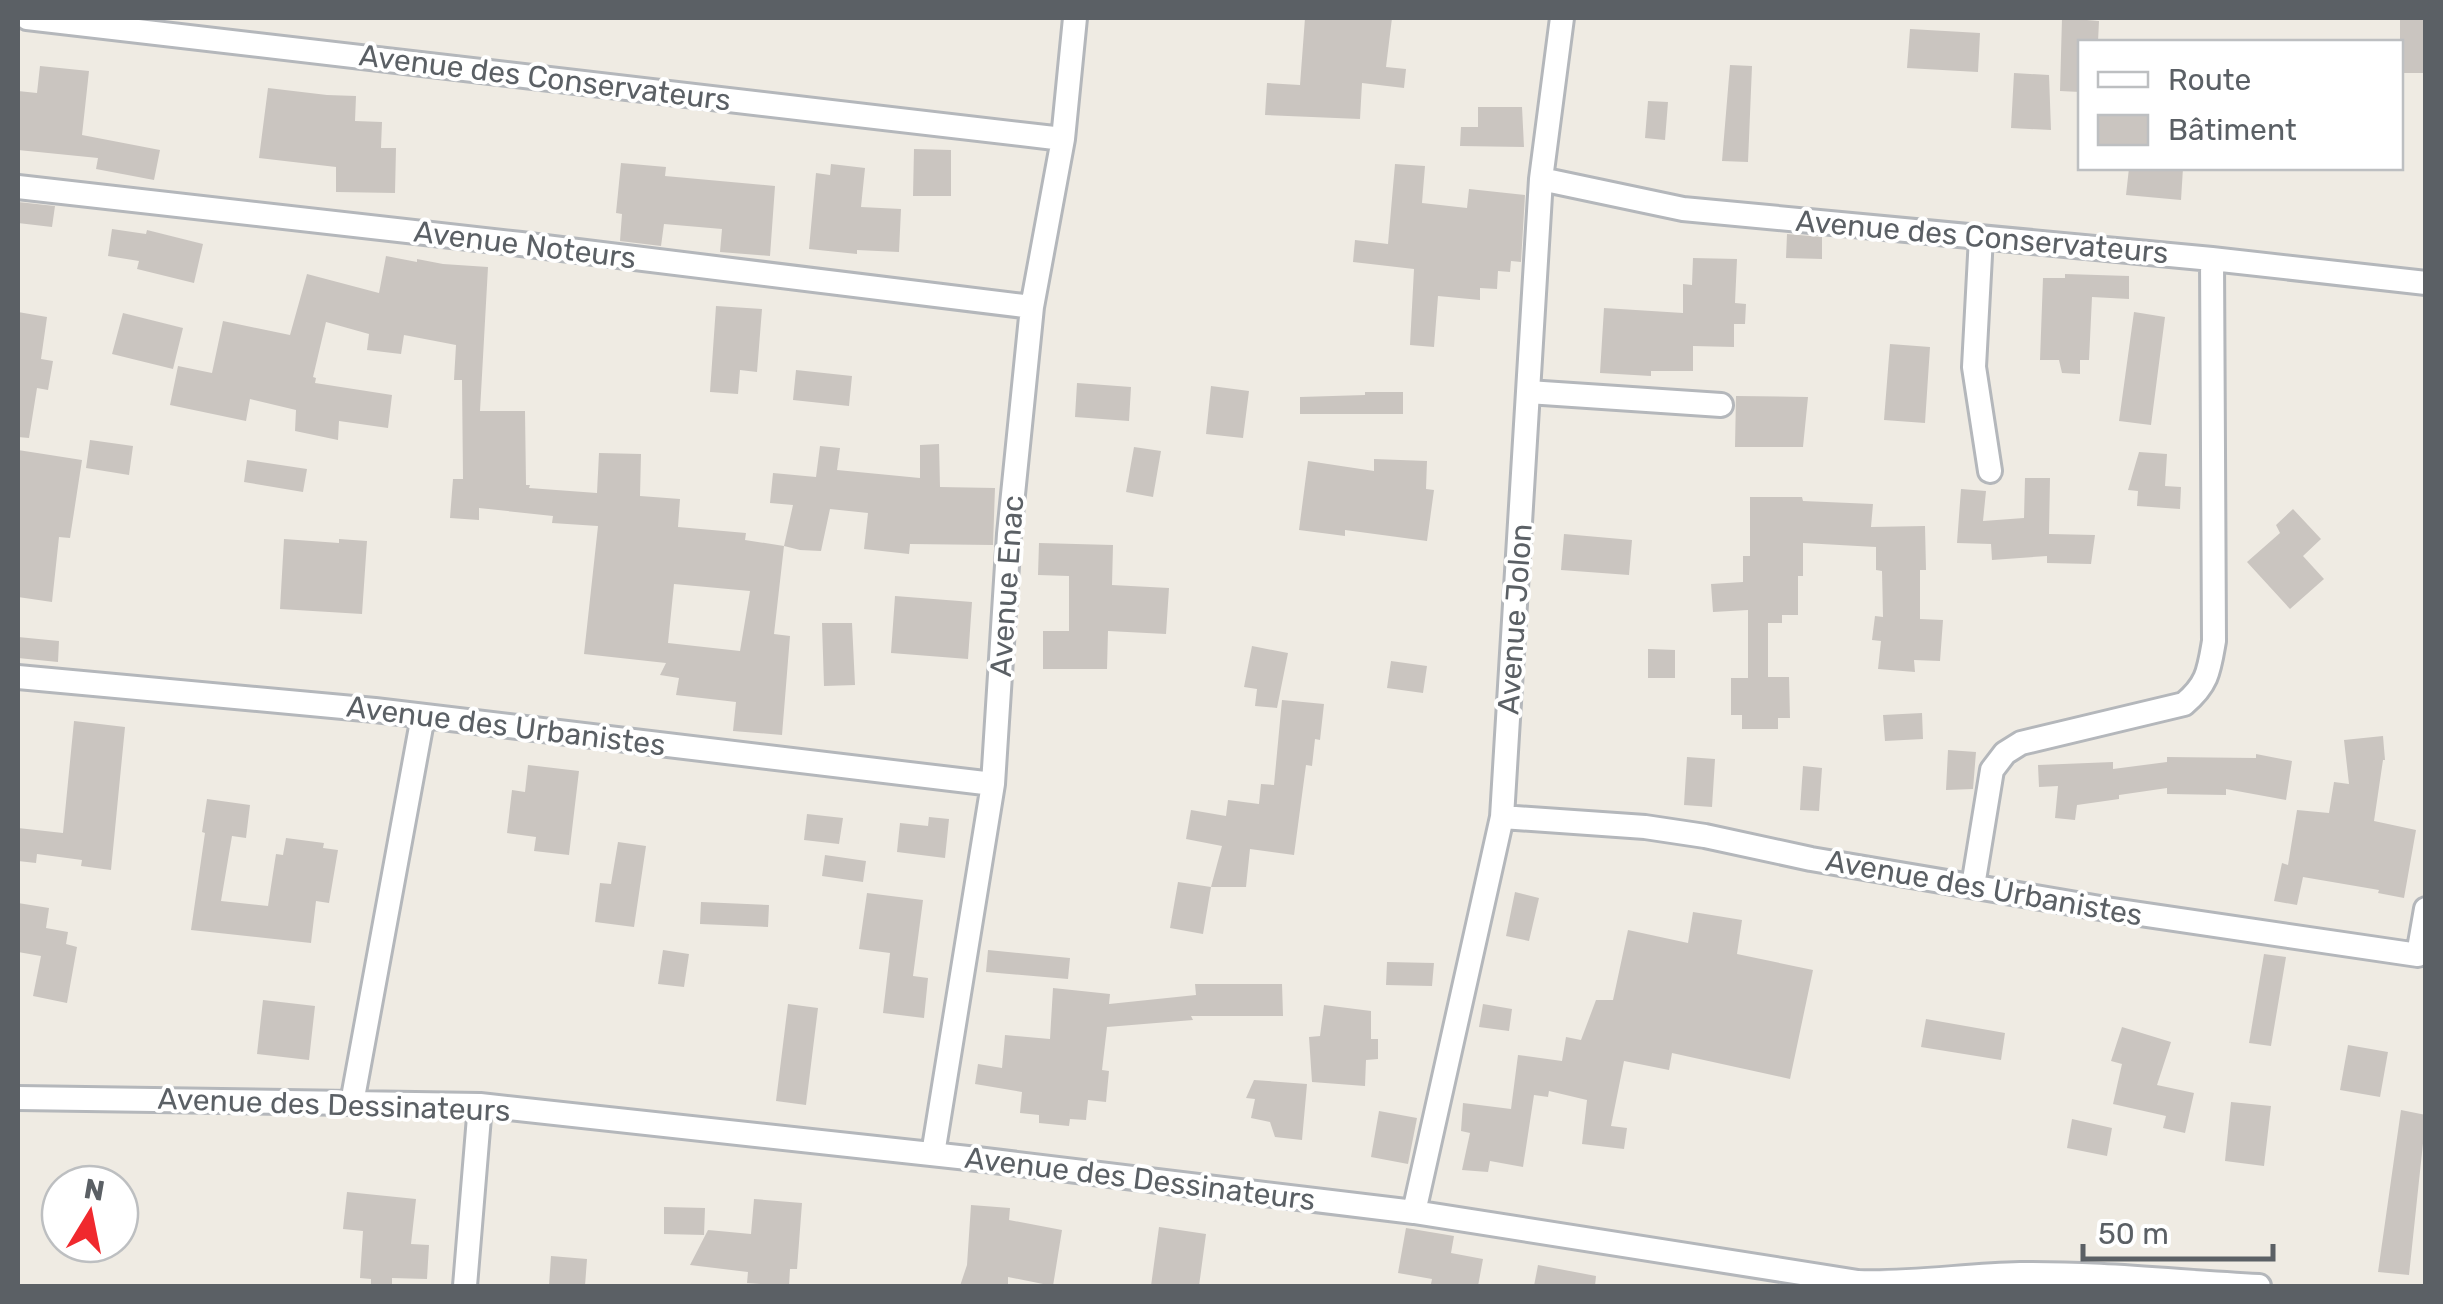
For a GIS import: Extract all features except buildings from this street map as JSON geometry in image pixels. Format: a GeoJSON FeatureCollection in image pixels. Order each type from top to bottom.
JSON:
{"type":"FeatureCollection","features":[{"type":"Feature","properties":{"kind":"street","name":"Avenue des Conservateurs"},"geometry":{"type":"LineString","coordinates":[[28,18],[1063,140]]}},
{"type":"Feature","properties":{"kind":"street","name":"Avenue Enac"},"geometry":{"type":"LineString","coordinates":[[933,1154],[993,784],[1009,534],[1032,308],[1063,140],[1074,18]]}},
{"type":"Feature","properties":{"kind":"street","name":"Avenue Jolon"},"geometry":{"type":"LineString","coordinates":[[1414,1212],[1502,818],[1542,179],[1562,18]]}},
{"type":"Feature","properties":{"kind":"street","name":"Avenue des Conservateurs"},"geometry":{"type":"LineString","coordinates":[[1542,179],[1683,208],[2426,282]]}},
{"type":"Feature","properties":{"kind":"street","name":"Avenue Noteurs"},"geometry":{"type":"LineString","coordinates":[[18,187],[1032,308]]}},
{"type":"Feature","properties":{"kind":"street"},"geometry":{"type":"LineString","coordinates":[[1981,237],[1974,367],[1990,471]]}},
{"type":"Feature","properties":{"kind":"street"},"geometry":{"type":"LineString","coordinates":[[1973,886],[1992,770],[2005,753],[2020,744],[2184,704],[2199,692],[2208,672],[2214,641],[2212,259]]}},
{"type":"Feature","properties":{"kind":"street"},"geometry":{"type":"LineString","coordinates":[[1528,392],[1721,405]]}},
{"type":"Feature","properties":{"kind":"street","name":"Avenue des Urbanistes"},"geometry":{"type":"LineString","coordinates":[[18,677],[423,716],[993,784]]}},
{"type":"Feature","properties":{"kind":"street"},"geometry":{"type":"LineString","coordinates":[[352,1102],[423,716]]}},
{"type":"Feature","properties":{"kind":"street","name":"Avenue des Urbanistes"},"geometry":{"type":"LineString","coordinates":[[1502,818],[1646,827],[2106,909],[2422,955],[2426,909]]}},
{"type":"Feature","properties":{"kind":"street","name":"Avenue des Dessinateurs"},"geometry":{"type":"LineString","coordinates":[[18,1098],[480,1106],[933,1154],[1414,1212],[1858,1282],[1900,1284],[1946,1277],[2038,1274],[2259,1286]]}},
{"type":"Feature","properties":{"kind":"street"},"geometry":{"type":"LineString","coordinates":[[465,1286],[480,1106]]}}]}
